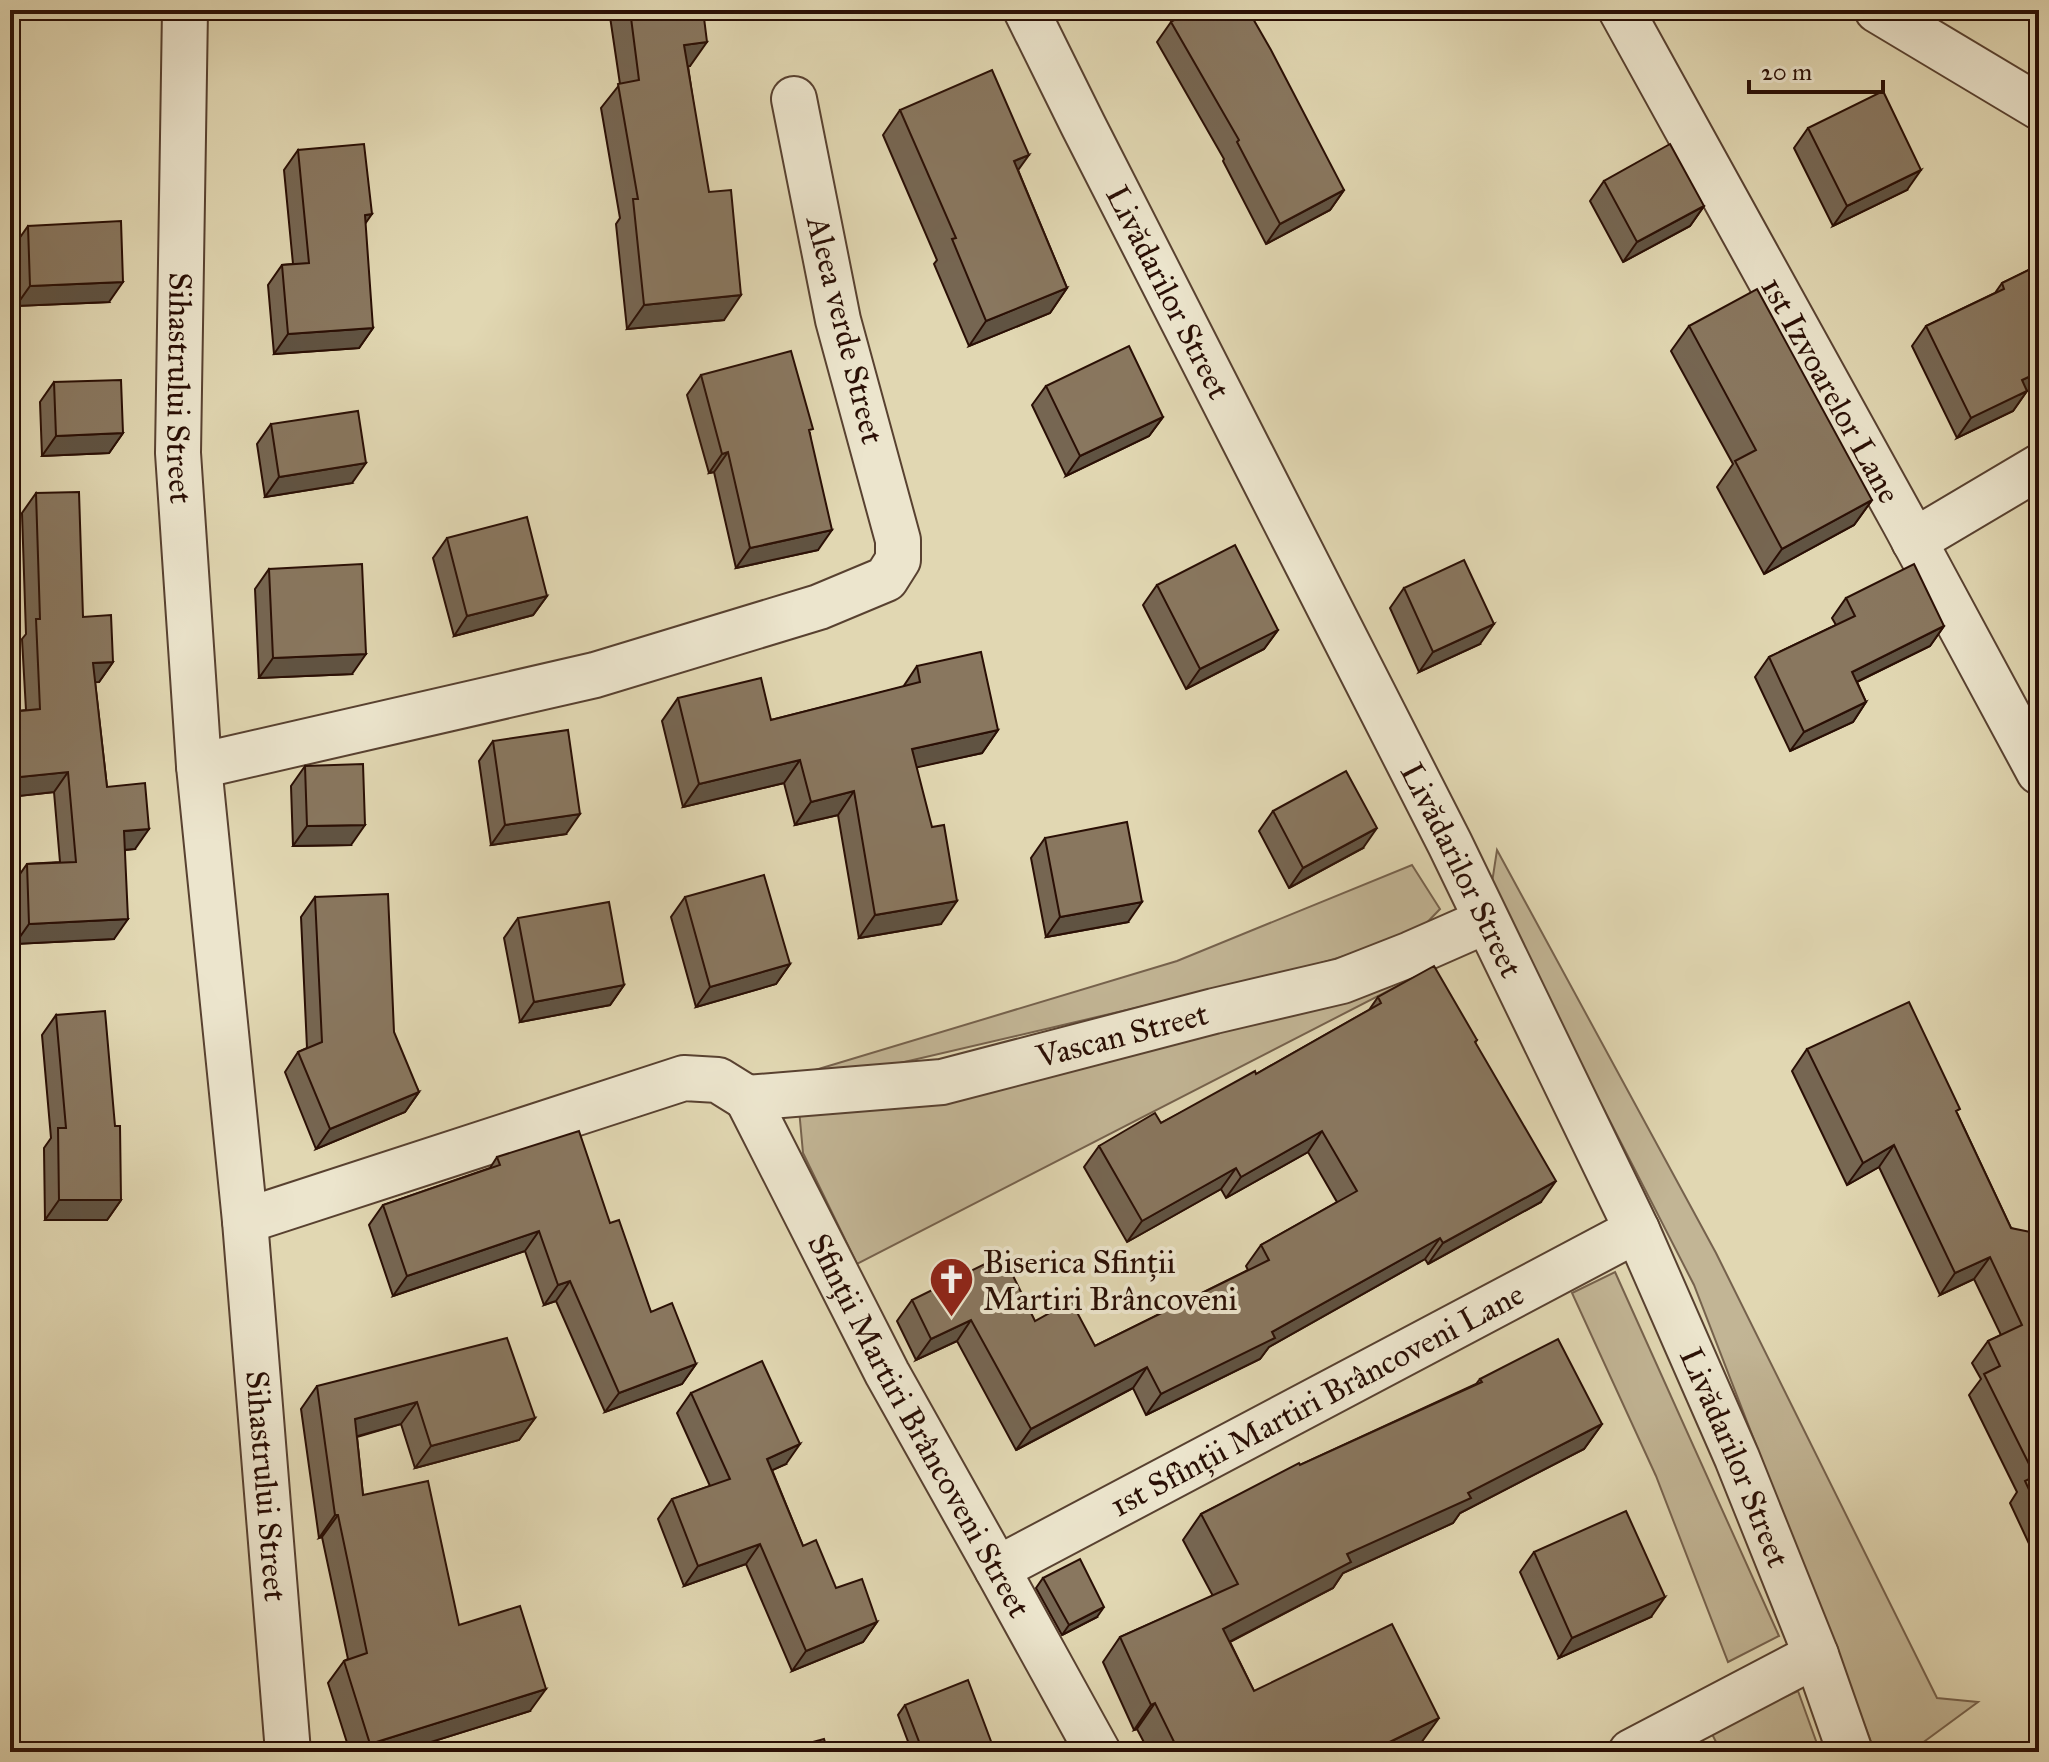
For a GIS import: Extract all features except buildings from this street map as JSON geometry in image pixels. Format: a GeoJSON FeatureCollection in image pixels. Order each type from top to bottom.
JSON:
{"type":"FeatureCollection","features":[{"type":"Feature","properties":{"kind":"street","name":"Sihastrului Street"},"geometry":{"type":"LineString","coordinates":[[185,10],[178,453],[199,766],[245,1221],[288,1752]]}},
{"type":"Feature","properties":{"kind":"street","name":"Livădarilor Street"},"geometry":{"type":"LineString","coordinates":[[1026,10],[1450,844],[1637,1230],[1737,1458],[1816,1655],[1850,1752]]}},
{"type":"Feature","properties":{"kind":"street","name":"1st Izvoarelor Lane"},"geometry":{"type":"LineString","coordinates":[[1621,10],[2039,772]]}},
{"type":"Feature","properties":{"kind":"street"},"geometry":{"type":"LineString","coordinates":[[1877,10],[2039,107]]}},
{"type":"Feature","properties":{"kind":"street","name":"Aleea verde Street"},"geometry":{"type":"LineString","coordinates":[[199,766],[595,675],[819,607],[886,579],[898,560],[898,540],[838,320],[794,99]]}},
{"type":"Feature","properties":{"kind":"street"},"geometry":{"type":"LineString","coordinates":[[1914,541],[2039,467]]}},
{"type":"Feature","properties":{"kind":"street","name":"Vascan Street"},"geometry":{"type":"LineString","coordinates":[[747,1098],[942,1082],[1342,981],[1486,921]]}},
{"type":"Feature","properties":{"kind":"street"},"geometry":{"type":"LineString","coordinates":[[245,1221],[684,1078],[718,1080],[747,1098]]}},
{"type":"Feature","properties":{"kind":"street","name":"Sfinții Martiri Brâncoveni Street"},"geometry":{"type":"LineString","coordinates":[[747,1098],[887,1373],[1098,1752]]}},
{"type":"Feature","properties":{"kind":"street","name":"1st Sfînții Martiri Brâncoveni Lane"},"geometry":{"type":"LineString","coordinates":[[997,1569],[1637,1230]]}},
{"type":"Feature","properties":{"kind":"street"},"geometry":{"type":"LineString","coordinates":[[1631,1752],[1816,1655]]}},
{"type":"Feature","properties":{"kind":"shaded area"},"geometry":{"type":"Polygon","coordinates":[[[1497,850],[1716,1253],[1937,1698],[1978,1702],[1910,1752],[1875,1752],[1694,1285],[1491,889],[1497,850]]]}},
{"type":"Feature","properties":{"kind":"shaded area"},"geometry":{"type":"Polygon","coordinates":[[[1412,865],[1440,909],[1415,935],[1294,971],[900,1063],[782,1080],[1177,961],[1412,865]]]}},
{"type":"Feature","properties":{"kind":"shaded area"},"geometry":{"type":"Polygon","coordinates":[[[1454,957],[857,1264],[803,1153],[799,1109],[1454,957]]]}},
{"type":"Feature","properties":{"kind":"shaded area"},"geometry":{"type":"Polygon","coordinates":[[[1615,1272],[1779,1636],[1728,1662],[1656,1476],[1572,1293],[1615,1272]]]}},
{"type":"Feature","properties":{"kind":"shaded area"},"geometry":{"type":"Polygon","coordinates":[[[1798,1691],[1820,1752],[1721,1752],[1710,1730],[1798,1691]]]}},
{"type":"Feature","properties":{"kind":"place","name":"Biserica Sfinții Martiri Brâncoveni"},"geometry":{"type":"Point","coordinates":[952,1319]}}]}
